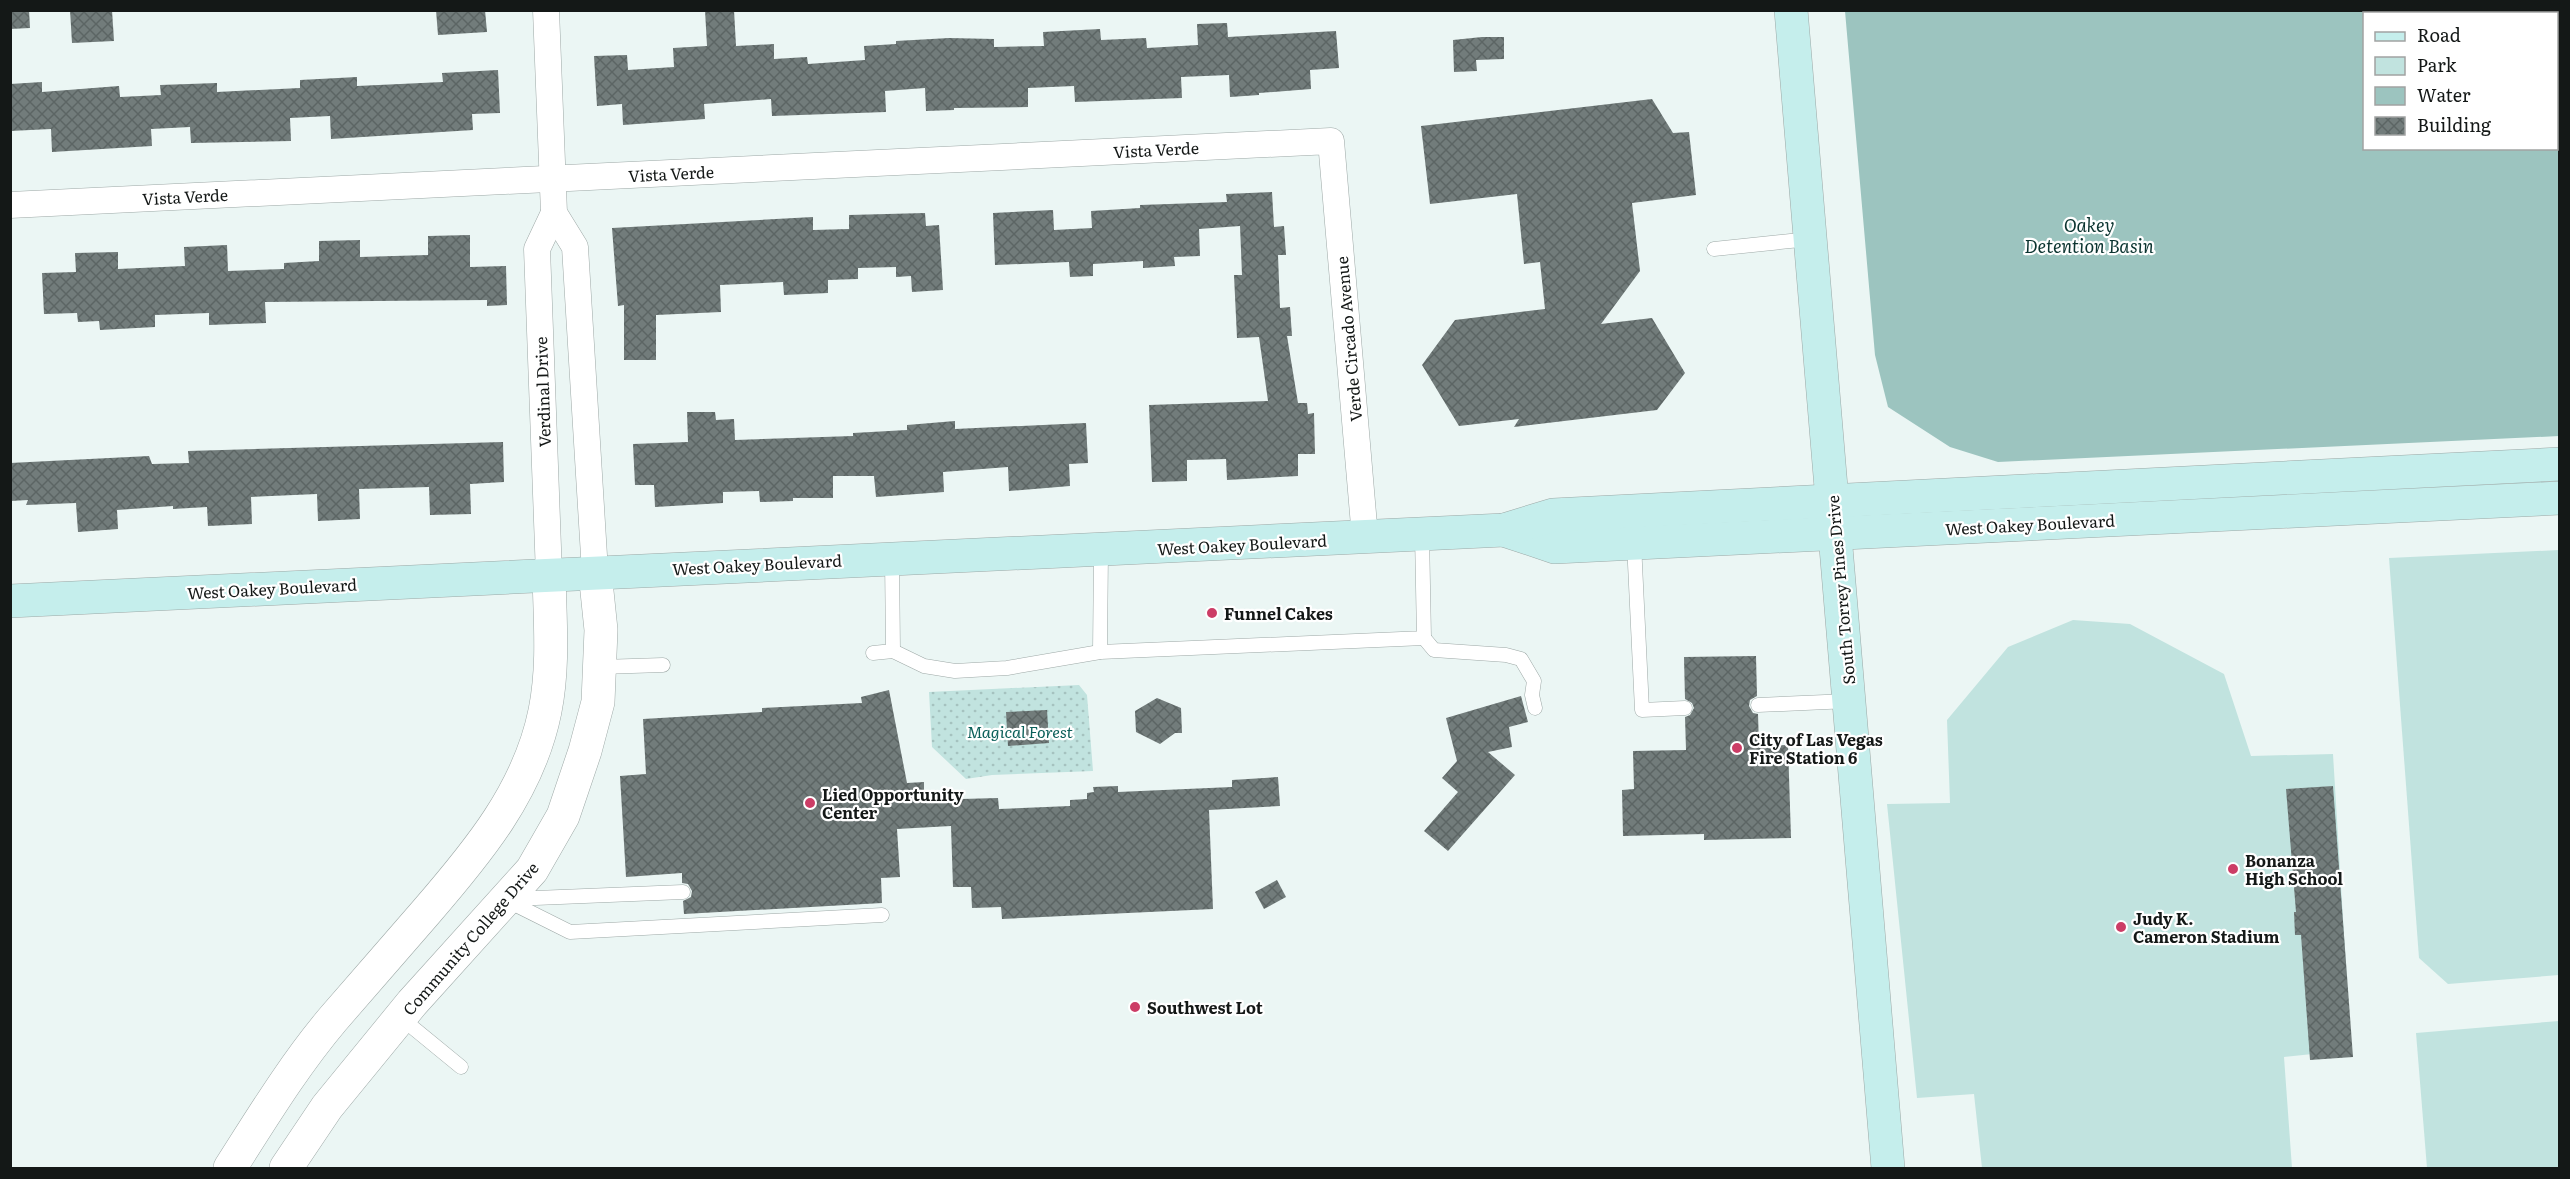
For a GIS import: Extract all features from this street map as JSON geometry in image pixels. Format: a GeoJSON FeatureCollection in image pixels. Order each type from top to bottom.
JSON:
{"type":"FeatureCollection","features":[{"type":"Feature","properties":{"kind":"main road","name":"South Torrey Pines Drive"},"geometry":{"type":"LineString","coordinates":[[1791,10],[1888,1168]]}},
{"type":"Feature","properties":{"kind":"main road","name":"West Oakey Boulevard"},"geometry":{"type":"LineString","coordinates":[[10,601],[892,558],[1101,551],[1504,530],[1553,514],[2559,464]]}},
{"type":"Feature","properties":{"kind":"main road","name":"West Oakey Boulevard"},"geometry":{"type":"LineString","coordinates":[[1504,530],[1555,548],[2559,498]]}},
{"type":"Feature","properties":{"kind":"main road"},"geometry":{"type":"LineString","coordinates":[[1632,511],[1634,543]]}},
{"type":"Feature","properties":{"kind":"street","name":"Verdinal Drive"},"geometry":{"type":"LineString","coordinates":[[546,10],[554,213],[537,249],[549,575]]}},
{"type":"Feature","properties":{"kind":"street","name":"Vista Verde"},"geometry":{"type":"LineString","coordinates":[[10,205],[1331,141]]}},
{"type":"Feature","properties":{"kind":"street","name":"Verde Circado Avenue"},"geometry":{"type":"LineString","coordinates":[[1331,141],[1365,537]]}},
{"type":"Feature","properties":{"kind":"street","name":"Verdinal Drive"},"geometry":{"type":"LineString","coordinates":[[554,213],[576,247],[595,572]]}},
{"type":"Feature","properties":{"kind":"street","name":"Community College Drive"},"geometry":{"type":"LineString","coordinates":[[286,1168],[327,1107],[400,1017],[532,870],[563,816],[585,751],[598,702],[601,630],[595,572]]}},
{"type":"Feature","properties":{"kind":"street"},"geometry":{"type":"LineString","coordinates":[[230,1168],[273,1101],[331,1021],[466,865],[508,807],[534,749],[544,712],[551,667],[549,575]]}},
{"type":"Feature","properties":{"kind":"street"},"geometry":{"type":"LineString","coordinates":[[466,865],[506,900]]}},
{"type":"Feature","properties":{"kind":"lane"},"geometry":{"type":"LineString","coordinates":[[1714,249],[1809,239]]}},
{"type":"Feature","properties":{"kind":"lane"},"geometry":{"type":"LineString","coordinates":[[1422,534],[1424,638],[1434,650],[1506,655],[1521,659],[1534,681],[1532,695],[1535,708]]}},
{"type":"Feature","properties":{"kind":"lane"},"geometry":{"type":"LineString","coordinates":[[1634,543],[1642,710],[1685,708]]}},
{"type":"Feature","properties":{"kind":"lane"},"geometry":{"type":"LineString","coordinates":[[1100,652],[1101,551]]}},
{"type":"Feature","properties":{"kind":"lane"},"geometry":{"type":"LineString","coordinates":[[892,558],[893,651]]}},
{"type":"Feature","properties":{"kind":"lane"},"geometry":{"type":"LineString","coordinates":[[873,653],[893,651],[924,666],[955,671],[1007,668],[1100,652],[1424,638]]}},
{"type":"Feature","properties":{"kind":"lane"},"geometry":{"type":"LineString","coordinates":[[601,667],[663,665]]}},
{"type":"Feature","properties":{"kind":"lane"},"geometry":{"type":"LineString","coordinates":[[1758,705],[1849,700]]}},
{"type":"Feature","properties":{"kind":"lane"},"geometry":{"type":"LineString","coordinates":[[506,900],[683,892]]}},
{"type":"Feature","properties":{"kind":"lane"},"geometry":{"type":"LineString","coordinates":[[506,900],[570,932],[882,915]]}},
{"type":"Feature","properties":{"kind":"lane"},"geometry":{"type":"LineString","coordinates":[[400,1017],[461,1067]]}},
{"type":"Feature","properties":{"kind":"green space"},"geometry":{"type":"Polygon","coordinates":[[[2559,550],[2559,975],[2448,984],[2419,958],[2389,558],[2559,550]]]}},
{"type":"Feature","properties":{"kind":"green space","name":"Judy K. Cameron Stadium"},"geometry":{"type":"Polygon","coordinates":[[[2073,620],[2130,624],[2224,674],[2251,756],[2333,754],[2351,1050],[2284,1057],[2292,1168],[1982,1168],[1974,1094],[1917,1098],[1887,804],[1950,803],[1947,720],[2008,647],[2073,620]]]}},
{"type":"Feature","properties":{"kind":"green space","name":"Magical Forest"},"geometry":{"type":"Polygon","coordinates":[[[1079,685],[1087,695],[1093,771],[992,775],[966,779],[932,747],[929,692],[1079,685]]]}},
{"type":"Feature","properties":{"kind":"green space"},"geometry":{"type":"Polygon","coordinates":[[[2559,1021],[2559,1168],[2427,1168],[2416,1033],[2559,1021]]]}},
{"type":"Feature","properties":{"kind":"water","name":"Oakey Detention Basin"},"geometry":{"type":"Polygon","coordinates":[[[1845,11],[2559,11],[2559,436],[1998,462],[1950,447],[1888,407],[1875,355],[1845,11]]]}},
{"type":"Feature","properties":{"kind":"building"},"geometry":{"type":"Polygon","coordinates":[[[10,10],[29,10],[30,28],[10,29],[10,10]]]}},
{"type":"Feature","properties":{"kind":"building"},"geometry":{"type":"Polygon","coordinates":[[[70,10],[112,10],[114,41],[72,43],[70,10]]]}},
{"type":"Feature","properties":{"kind":"building"},"geometry":{"type":"Polygon","coordinates":[[[436,10],[485,10],[487,32],[438,35],[436,10]]]}},
{"type":"Feature","properties":{"kind":"building"},"geometry":{"type":"Polygon","coordinates":[[[705,10],[734,10],[736,46],[774,44],[774,59],[807,57],[808,64],[865,60],[864,46],[896,44],[896,41],[949,38],[994,39],[994,47],[1044,46],[1043,32],[1100,29],[1101,40],[1146,38],[1147,48],[1198,45],[1197,24],[1227,23],[1228,37],[1336,31],[1339,68],[1310,70],[1311,89],[1230,97],[1229,75],[1181,77],[1182,98],[1075,102],[1074,86],[1028,88],[1028,107],[954,108],[954,110],[926,111],[925,88],[885,91],[886,112],[772,116],[771,99],[704,104],[705,119],[623,125],[622,104],[597,106],[594,56],[627,55],[628,70],[674,67],[673,48],[707,46],[705,10]]]}},
{"type":"Feature","properties":{"kind":"building"},"geometry":{"type":"Polygon","coordinates":[[[1504,37],[1504,59],[1476,60],[1477,71],[1454,72],[1453,40],[1504,37]]]}},
{"type":"Feature","properties":{"kind":"building"},"geometry":{"type":"Polygon","coordinates":[[[498,70],[500,113],[472,114],[473,130],[331,139],[330,116],[290,118],[291,141],[191,143],[190,127],[151,129],[152,146],[52,152],[51,129],[10,131],[10,84],[42,82],[42,92],[119,86],[120,97],[161,95],[160,85],[217,83],[217,92],[300,88],[300,80],[357,77],[357,86],[443,82],[442,73],[498,70]]]}},
{"type":"Feature","properties":{"kind":"building"},"geometry":{"type":"Polygon","coordinates":[[[1652,99],[1673,133],[1689,132],[1696,195],[1632,203],[1640,271],[1601,324],[1652,318],[1685,373],[1657,410],[1514,427],[1519,419],[1459,426],[1422,365],[1455,320],[1545,309],[1540,262],[1524,264],[1517,194],[1430,204],[1421,126],[1652,99]]]}},
{"type":"Feature","properties":{"kind":"building"},"geometry":{"type":"Polygon","coordinates":[[[1272,192],[1274,227],[1284,226],[1286,255],[1278,255],[1280,308],[1290,307],[1292,336],[1287,336],[1298,403],[1307,403],[1308,414],[1314,413],[1315,454],[1298,454],[1298,476],[1227,480],[1226,459],[1187,460],[1187,481],[1152,482],[1149,405],[1268,401],[1259,337],[1237,338],[1234,275],[1242,275],[1240,226],[1199,229],[1200,256],[1174,257],[1175,266],[1143,268],[1143,261],[1093,264],[1093,276],[1070,277],[1069,262],[995,265],[993,213],[1053,210],[1054,230],[1092,228],[1091,211],[1140,208],[1140,205],[1227,202],[1226,194],[1272,192]]]}},
{"type":"Feature","properties":{"kind":"building"},"geometry":{"type":"Polygon","coordinates":[[[925,213],[926,226],[939,225],[943,290],[912,292],[911,276],[896,277],[896,267],[858,268],[858,279],[828,280],[828,293],[784,295],[783,282],[720,285],[721,312],[656,315],[656,360],[624,360],[624,305],[618,306],[612,228],[813,217],[813,230],[849,229],[849,215],[925,213]]]}},
{"type":"Feature","properties":{"kind":"building"},"geometry":{"type":"Polygon","coordinates":[[[470,235],[470,267],[506,266],[507,305],[487,306],[487,300],[265,302],[266,323],[209,325],[209,313],[155,315],[155,327],[100,330],[99,321],[78,322],[77,313],[44,314],[42,273],[76,272],[75,253],[118,252],[118,269],[185,266],[184,247],[227,245],[228,271],[284,269],[284,263],[319,261],[319,241],[360,240],[360,257],[428,255],[428,236],[470,235]]]}},
{"type":"Feature","properties":{"kind":"building"},"geometry":{"type":"Polygon","coordinates":[[[687,412],[715,412],[716,420],[734,419],[735,440],[853,436],[853,433],[907,430],[907,425],[955,421],[955,429],[1086,423],[1088,463],[1069,464],[1070,486],[1009,491],[1008,467],[943,472],[944,492],[876,497],[874,476],[833,476],[833,498],[793,498],[793,501],[760,502],[759,491],[723,492],[723,503],[655,507],[654,485],[635,485],[633,444],[688,442],[687,412]]]}},
{"type":"Feature","properties":{"kind":"building"},"geometry":{"type":"Polygon","coordinates":[[[503,442],[504,482],[470,484],[471,514],[430,515],[429,487],[359,489],[360,519],[318,521],[317,494],[251,497],[252,524],[208,526],[207,507],[173,509],[173,506],[117,510],[118,529],[78,532],[76,503],[26,505],[28,500],[10,501],[10,463],[149,456],[152,464],[189,463],[188,451],[503,442]]]}},
{"type":"Feature","properties":{"kind":"building","name":"City of Las Vegas Fire Station 6"},"geometry":{"type":"Polygon","coordinates":[[[1756,656],[1757,696],[1750,700],[1749,706],[1753,713],[1758,714],[1759,746],[1788,745],[1791,838],[1704,840],[1704,834],[1623,836],[1622,790],[1634,789],[1633,751],[1686,750],[1685,717],[1690,715],[1694,708],[1692,703],[1685,699],[1684,657],[1756,656]]]}},
{"type":"Feature","properties":{"kind":"building","name":"Lied Opportunity Center"},"geometry":{"type":"Polygon","coordinates":[[[889,690],[907,783],[924,782],[924,800],[998,798],[999,809],[1070,806],[1070,800],[1087,799],[1087,793],[1094,792],[1093,787],[1118,786],[1118,792],[1232,787],[1232,780],[1278,777],[1280,806],[1209,810],[1213,909],[1002,919],[1001,907],[972,908],[971,887],[953,887],[951,826],[897,829],[900,877],[881,878],[882,903],[684,914],[683,901],[691,897],[692,891],[688,884],[682,883],[682,873],[626,877],[620,776],[646,774],[643,719],[762,712],[762,708],[862,703],[861,697],[889,690]]]}},
{"type":"Feature","properties":{"kind":"building"},"geometry":{"type":"Polygon","coordinates":[[[1521,696],[1528,722],[1509,727],[1512,747],[1488,752],[1515,775],[1448,851],[1424,831],[1458,792],[1442,778],[1457,761],[1446,718],[1521,696]]]}},
{"type":"Feature","properties":{"kind":"building"},"geometry":{"type":"Polygon","coordinates":[[[1157,698],[1181,708],[1182,733],[1175,733],[1160,744],[1136,732],[1135,711],[1157,698]]]}},
{"type":"Feature","properties":{"kind":"building"},"geometry":{"type":"Polygon","coordinates":[[[1047,710],[1049,743],[1008,746],[1006,712],[1047,710]]]}},
{"type":"Feature","properties":{"kind":"building"},"geometry":{"type":"Polygon","coordinates":[[[2333,786],[2353,1057],[2310,1060],[2301,935],[2295,935],[2294,912],[2296,912],[2286,789],[2333,786]]]}},
{"type":"Feature","properties":{"kind":"building"},"geometry":{"type":"Polygon","coordinates":[[[1277,880],[1286,897],[1264,909],[1255,892],[1277,880]]]}},
{"type":"Feature","properties":{"kind":"place","name":"Funnel Cakes"},"geometry":{"type":"Point","coordinates":[1212,613]}},
{"type":"Feature","properties":{"kind":"place","name":"City of Las Vegas Fire Station 6"},"geometry":{"type":"Point","coordinates":[1737,748]}},
{"type":"Feature","properties":{"kind":"place","name":"Lied Opportunity Center"},"geometry":{"type":"Point","coordinates":[810,803]}},
{"type":"Feature","properties":{"kind":"place","name":"Bonanza High School"},"geometry":{"type":"Point","coordinates":[2233,869]}},
{"type":"Feature","properties":{"kind":"place","name":"Judy K. Cameron Stadium"},"geometry":{"type":"Point","coordinates":[2121,927]}},
{"type":"Feature","properties":{"kind":"place","name":"Southwest Lot"},"geometry":{"type":"Point","coordinates":[1135,1007]}}]}
